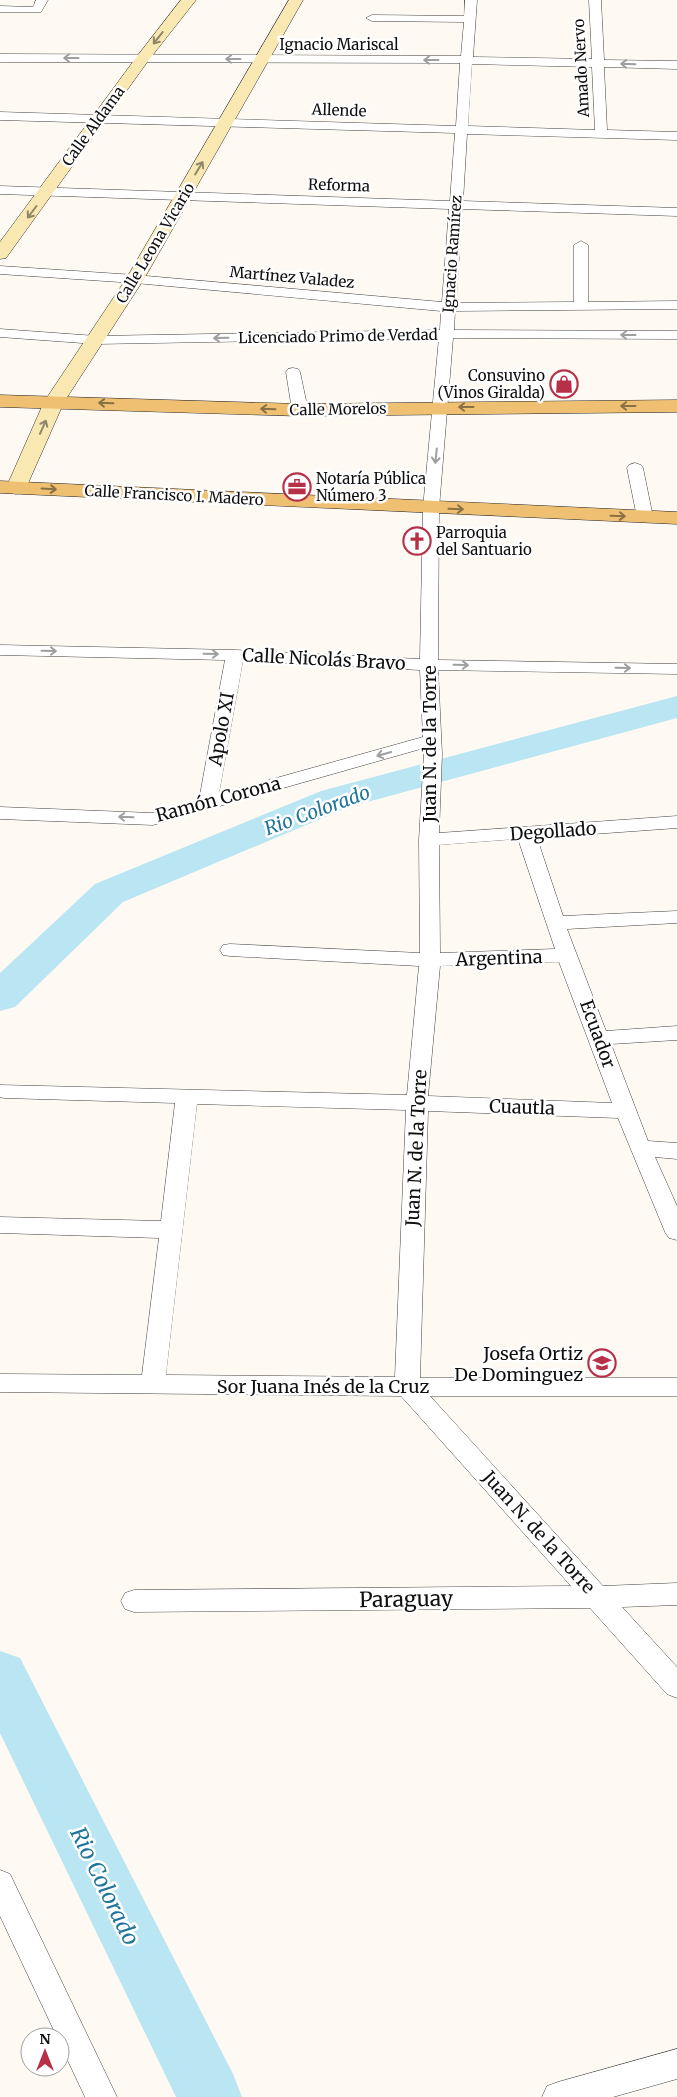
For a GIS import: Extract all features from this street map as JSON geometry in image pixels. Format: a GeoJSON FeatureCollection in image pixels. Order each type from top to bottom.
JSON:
{"type":"FeatureCollection","features":[{"type":"Feature","properties":{"kind":"main road","name":"Calle Aldama"},"geometry":{"type":"LineString","coordinates":[[0,254],[143,58],[189,0]]}},
{"type":"Feature","properties":{"kind":"main road","name":"Calle Leona Vicario"},"geometry":{"type":"LineString","coordinates":[[8,487],[54,402],[135,279],[296,0]]}},
{"type":"Feature","properties":{"kind":"main road","name":"Calle Morelos"},"geometry":{"type":"LineString","coordinates":[[0,401],[300,410],[441,407],[677,406]]}},
{"type":"Feature","properties":{"kind":"main road","name":"Calle Francisco I. Madero"},"geometry":{"type":"LineString","coordinates":[[8,487],[677,518]]}},
{"type":"Feature","properties":{"kind":"street"},"geometry":{"type":"LineString","coordinates":[[0,9],[37,10],[42,0]]}},
{"type":"Feature","properties":{"kind":"street","name":"Ignacio Ramírez"},"geometry":{"type":"LineString","coordinates":[[431,508],[441,407],[470,0]]}},
{"type":"Feature","properties":{"kind":"street","name":"Amado Nervo"},"geometry":{"type":"LineString","coordinates":[[595,0],[601,134]]}},
{"type":"Feature","properties":{"kind":"street"},"geometry":{"type":"LineString","coordinates":[[372,18],[469,19]]}},
{"type":"Feature","properties":{"kind":"street","name":"Ignacio Mariscal"},"geometry":{"type":"LineString","coordinates":[[0,58],[466,60],[677,65]]}},
{"type":"Feature","properties":{"kind":"street","name":"Allende"},"geometry":{"type":"LineString","coordinates":[[0,116],[677,136]]}},
{"type":"Feature","properties":{"kind":"street","name":"Reforma"},"geometry":{"type":"LineString","coordinates":[[0,190],[677,212]]}},
{"type":"Feature","properties":{"kind":"street"},"geometry":{"type":"LineString","coordinates":[[581,245],[581,306]]}},
{"type":"Feature","properties":{"kind":"street","name":"Martínez Valadez"},"geometry":{"type":"LineString","coordinates":[[0,270],[135,279],[448,307],[677,305]]}},
{"type":"Feature","properties":{"kind":"street","name":"Licenciado Primo de Verdad"},"geometry":{"type":"LineString","coordinates":[[0,333],[96,340],[446,334],[677,335]]}},
{"type":"Feature","properties":{"kind":"street"},"geometry":{"type":"LineString","coordinates":[[293,372],[300,410]]}},
{"type":"Feature","properties":{"kind":"street"},"geometry":{"type":"LineString","coordinates":[[635,468],[644,517]]}},
{"type":"Feature","properties":{"kind":"street","name":"Juan N. de la Torre"},"geometry":{"type":"LineString","coordinates":[[431,508],[429,665],[432,798],[428,840],[430,960],[416,1103],[407,1387],[677,1686]]}},
{"type":"Feature","properties":{"kind":"street","name":"Calle Nicolás Bravo"},"geometry":{"type":"LineString","coordinates":[[0,650],[235,654],[429,665],[677,669]]}},
{"type":"Feature","properties":{"kind":"street","name":"Apolo XI"},"geometry":{"type":"LineString","coordinates":[[208,803],[235,654]]}},
{"type":"Feature","properties":{"kind":"street","name":"Ramón Corona"},"geometry":{"type":"LineString","coordinates":[[0,812],[153,818],[432,747]]}},
{"type":"Feature","properties":{"kind":"street","name":"Degollado"},"geometry":{"type":"LineString","coordinates":[[428,840],[677,822]]}},
{"type":"Feature","properties":{"kind":"street","name":"Ecuador"},"geometry":{"type":"LineString","coordinates":[[526,833],[555,923],[640,1148],[677,1232]]}},
{"type":"Feature","properties":{"kind":"street","name":"Argentina"},"geometry":{"type":"LineString","coordinates":[[555,923],[677,916]]}},
{"type":"Feature","properties":{"kind":"street","name":"Argentina"},"geometry":{"type":"LineString","coordinates":[[230,950],[430,960],[568,955]]}},
{"type":"Feature","properties":{"kind":"street"},"geometry":{"type":"LineString","coordinates":[[600,1038],[677,1033]]}},
{"type":"Feature","properties":{"kind":"street","name":"Cuautla"},"geometry":{"type":"LineString","coordinates":[[4,1092],[416,1103],[627,1112]]}},
{"type":"Feature","properties":{"kind":"street"},"geometry":{"type":"LineString","coordinates":[[153,1385],[188,1097]]}},
{"type":"Feature","properties":{"kind":"street"},"geometry":{"type":"LineString","coordinates":[[640,1148],[677,1151]]}},
{"type":"Feature","properties":{"kind":"street"},"geometry":{"type":"LineString","coordinates":[[0,1225],[172,1230]]}},
{"type":"Feature","properties":{"kind":"street","name":"Sor Juana Inés de la Cruz"},"geometry":{"type":"LineString","coordinates":[[0,1384],[677,1387]]}},
{"type":"Feature","properties":{"kind":"street","name":"Paraguay"},"geometry":{"type":"LineString","coordinates":[[134,1601],[597,1597],[677,1594]]}},
{"type":"Feature","properties":{"kind":"street"},"geometry":{"type":"LineString","coordinates":[[0,1884],[101,2097]]}},
{"type":"Feature","properties":{"kind":"street"},"geometry":{"type":"LineString","coordinates":[[558,2097],[677,2064]]}},
{"type":"Feature","properties":{"kind":"waterway","name":"Rio Colorado"},"geometry":{"type":"LineString","coordinates":[[0,997],[109,893],[335,799],[677,707]]}},
{"type":"Feature","properties":{"kind":"waterway","name":"Rio Colorado"},"geometry":{"type":"LineString","coordinates":[[0,1675],[210,2097]]}},
{"type":"Feature","properties":{"kind":"place","name":"Consuvino (Vinos Giralda)"},"geometry":{"type":"Point","coordinates":[564,384]}},
{"type":"Feature","properties":{"kind":"place","name":"Notaría Pública Número 3"},"geometry":{"type":"Point","coordinates":[297,487]}},
{"type":"Feature","properties":{"kind":"place","name":"Parroquia del Santuario"},"geometry":{"type":"Point","coordinates":[417,541]}},
{"type":"Feature","properties":{"kind":"place","name":"Josefa Ortiz De Dominguez"},"geometry":{"type":"Point","coordinates":[602,1363]}}]}
